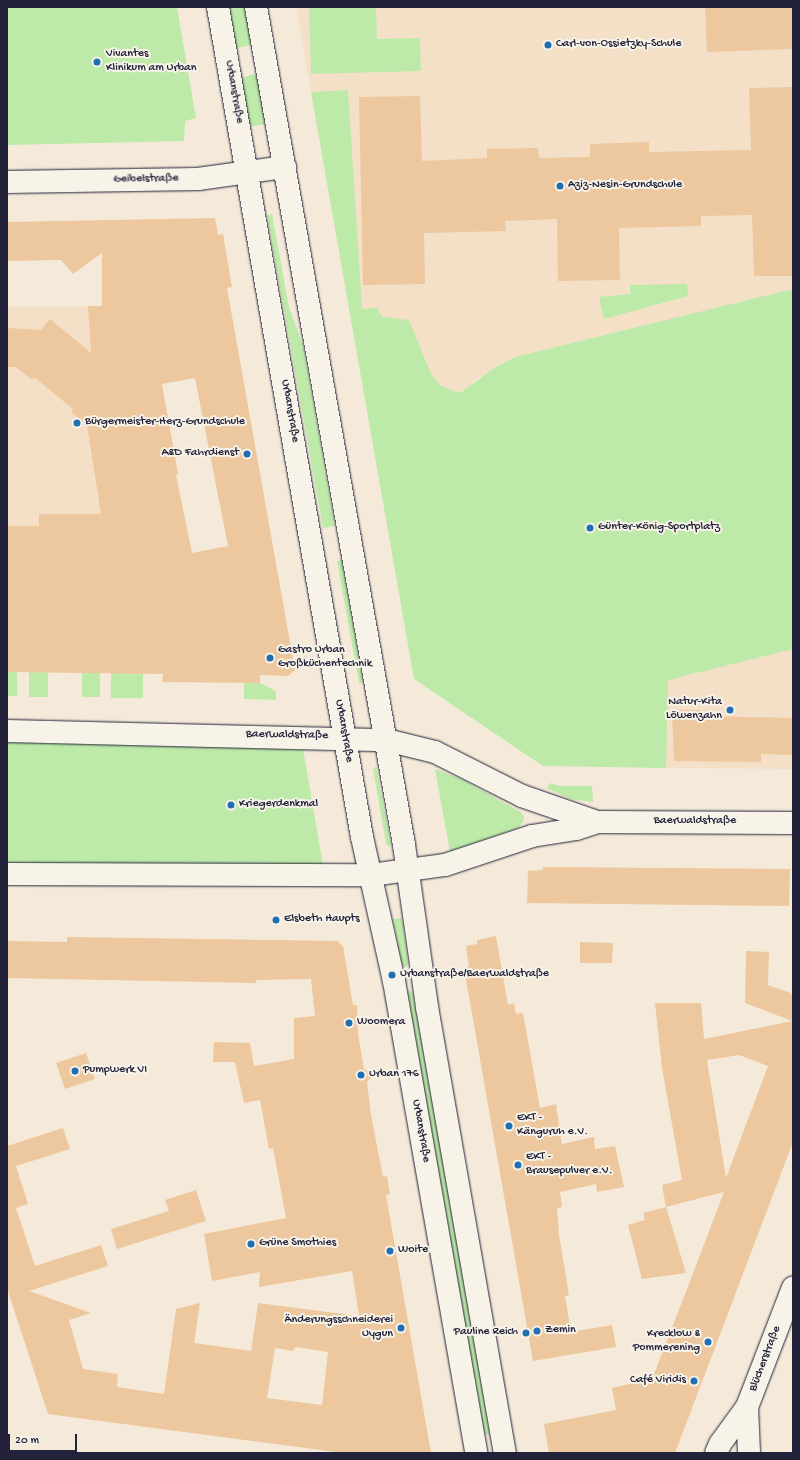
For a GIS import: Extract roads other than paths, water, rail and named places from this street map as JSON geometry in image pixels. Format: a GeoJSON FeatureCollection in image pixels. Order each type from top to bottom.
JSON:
{"type":"FeatureCollection","features":[{"type":"Feature","properties":{"kind":"main road","name":"Urbanstraße"},"geometry":{"type":"LineString","coordinates":[[218,7],[345,737],[371,875],[394,981],[476,1453]]}},
{"type":"Feature","properties":{"kind":"main road"},"geometry":{"type":"LineString","coordinates":[[256,7],[386,740],[408,871],[427,1007],[505,1453]]}},
{"type":"Feature","properties":{"kind":"main road","name":"Geibelstraße"},"geometry":{"type":"LineString","coordinates":[[7,182],[198,179],[248,174],[284,167]]}},
{"type":"Feature","properties":{"kind":"main road","name":"Baerwaldstraße"},"geometry":{"type":"LineString","coordinates":[[7,731],[345,737],[386,740],[435,752],[522,796],[597,822]]}},
{"type":"Feature","properties":{"kind":"main road","name":"Baerwaldstraße"},"geometry":{"type":"LineString","coordinates":[[7,874],[371,875],[445,865],[532,836],[576,829],[597,822],[793,823]]}},
{"type":"Feature","properties":{"kind":"main road","name":"Blücherstraße"},"geometry":{"type":"LineString","coordinates":[[716,1453],[720,1444],[747,1408],[793,1288]]}},
{"type":"Feature","properties":{"kind":"main road","name":"Blücherstraße"},"geometry":{"type":"LineString","coordinates":[[747,1408],[748,1453]]}},
{"type":"Feature","properties":{"kind":"place","name":"Carl-von-Ossietzky-Schule"},"geometry":{"type":"Point","coordinates":[548,45]}},
{"type":"Feature","properties":{"kind":"place","name":"Vivantes Klinikum am Urban"},"geometry":{"type":"Point","coordinates":[97,62]}},
{"type":"Feature","properties":{"kind":"place","name":"Aziz-Nesin-Grundschule"},"geometry":{"type":"Point","coordinates":[560,186]}},
{"type":"Feature","properties":{"kind":"place","name":"Bürgermeister-Herz-Grundschule"},"geometry":{"type":"Point","coordinates":[77,423]}},
{"type":"Feature","properties":{"kind":"place","name":"A&D Fahrdienst"},"geometry":{"type":"Point","coordinates":[247,454]}},
{"type":"Feature","properties":{"kind":"place","name":"Günter-König-Sportplatz"},"geometry":{"type":"Point","coordinates":[590,528]}},
{"type":"Feature","properties":{"kind":"place","name":"Gastro Urban Großküchentechnik"},"geometry":{"type":"Point","coordinates":[270,658]}},
{"type":"Feature","properties":{"kind":"place","name":"Natur-Kita Löwenzahn"},"geometry":{"type":"Point","coordinates":[730,710]}},
{"type":"Feature","properties":{"kind":"place","name":"Kriegerdenkmal"},"geometry":{"type":"Point","coordinates":[231,805]}},
{"type":"Feature","properties":{"kind":"place","name":"Elsbeth Haupts"},"geometry":{"type":"Point","coordinates":[276,920]}},
{"type":"Feature","properties":{"kind":"place","name":"Urbanstraße/Baerwaldstraße"},"geometry":{"type":"Point","coordinates":[392,975]}},
{"type":"Feature","properties":{"kind":"place","name":"Woomera"},"geometry":{"type":"Point","coordinates":[349,1023]}},
{"type":"Feature","properties":{"kind":"place","name":"Pumpwerk VI"},"geometry":{"type":"Point","coordinates":[75,1071]}},
{"type":"Feature","properties":{"kind":"place","name":"Urban 176"},"geometry":{"type":"Point","coordinates":[361,1075]}},
{"type":"Feature","properties":{"kind":"place","name":"EKT - Känguruh e.V."},"geometry":{"type":"Point","coordinates":[509,1126]}},
{"type":"Feature","properties":{"kind":"place","name":"EKT - Brausepulver e.V."},"geometry":{"type":"Point","coordinates":[518,1165]}},
{"type":"Feature","properties":{"kind":"place","name":"Grüne Smothies"},"geometry":{"type":"Point","coordinates":[251,1244]}},
{"type":"Feature","properties":{"kind":"place","name":"Woite"},"geometry":{"type":"Point","coordinates":[390,1251]}},
{"type":"Feature","properties":{"kind":"place","name":"Änderungsschneiderei Uygun"},"geometry":{"type":"Point","coordinates":[401,1328]}},
{"type":"Feature","properties":{"kind":"place","name":"Zemin"},"geometry":{"type":"Point","coordinates":[537,1331]}},
{"type":"Feature","properties":{"kind":"place","name":"Pauline Reich"},"geometry":{"type":"Point","coordinates":[526,1333]}},
{"type":"Feature","properties":{"kind":"place","name":"Krecklow & Pommerening"},"geometry":{"type":"Point","coordinates":[708,1342]}},
{"type":"Feature","properties":{"kind":"place","name":"Café Viridis"},"geometry":{"type":"Point","coordinates":[694,1381]}}]}
